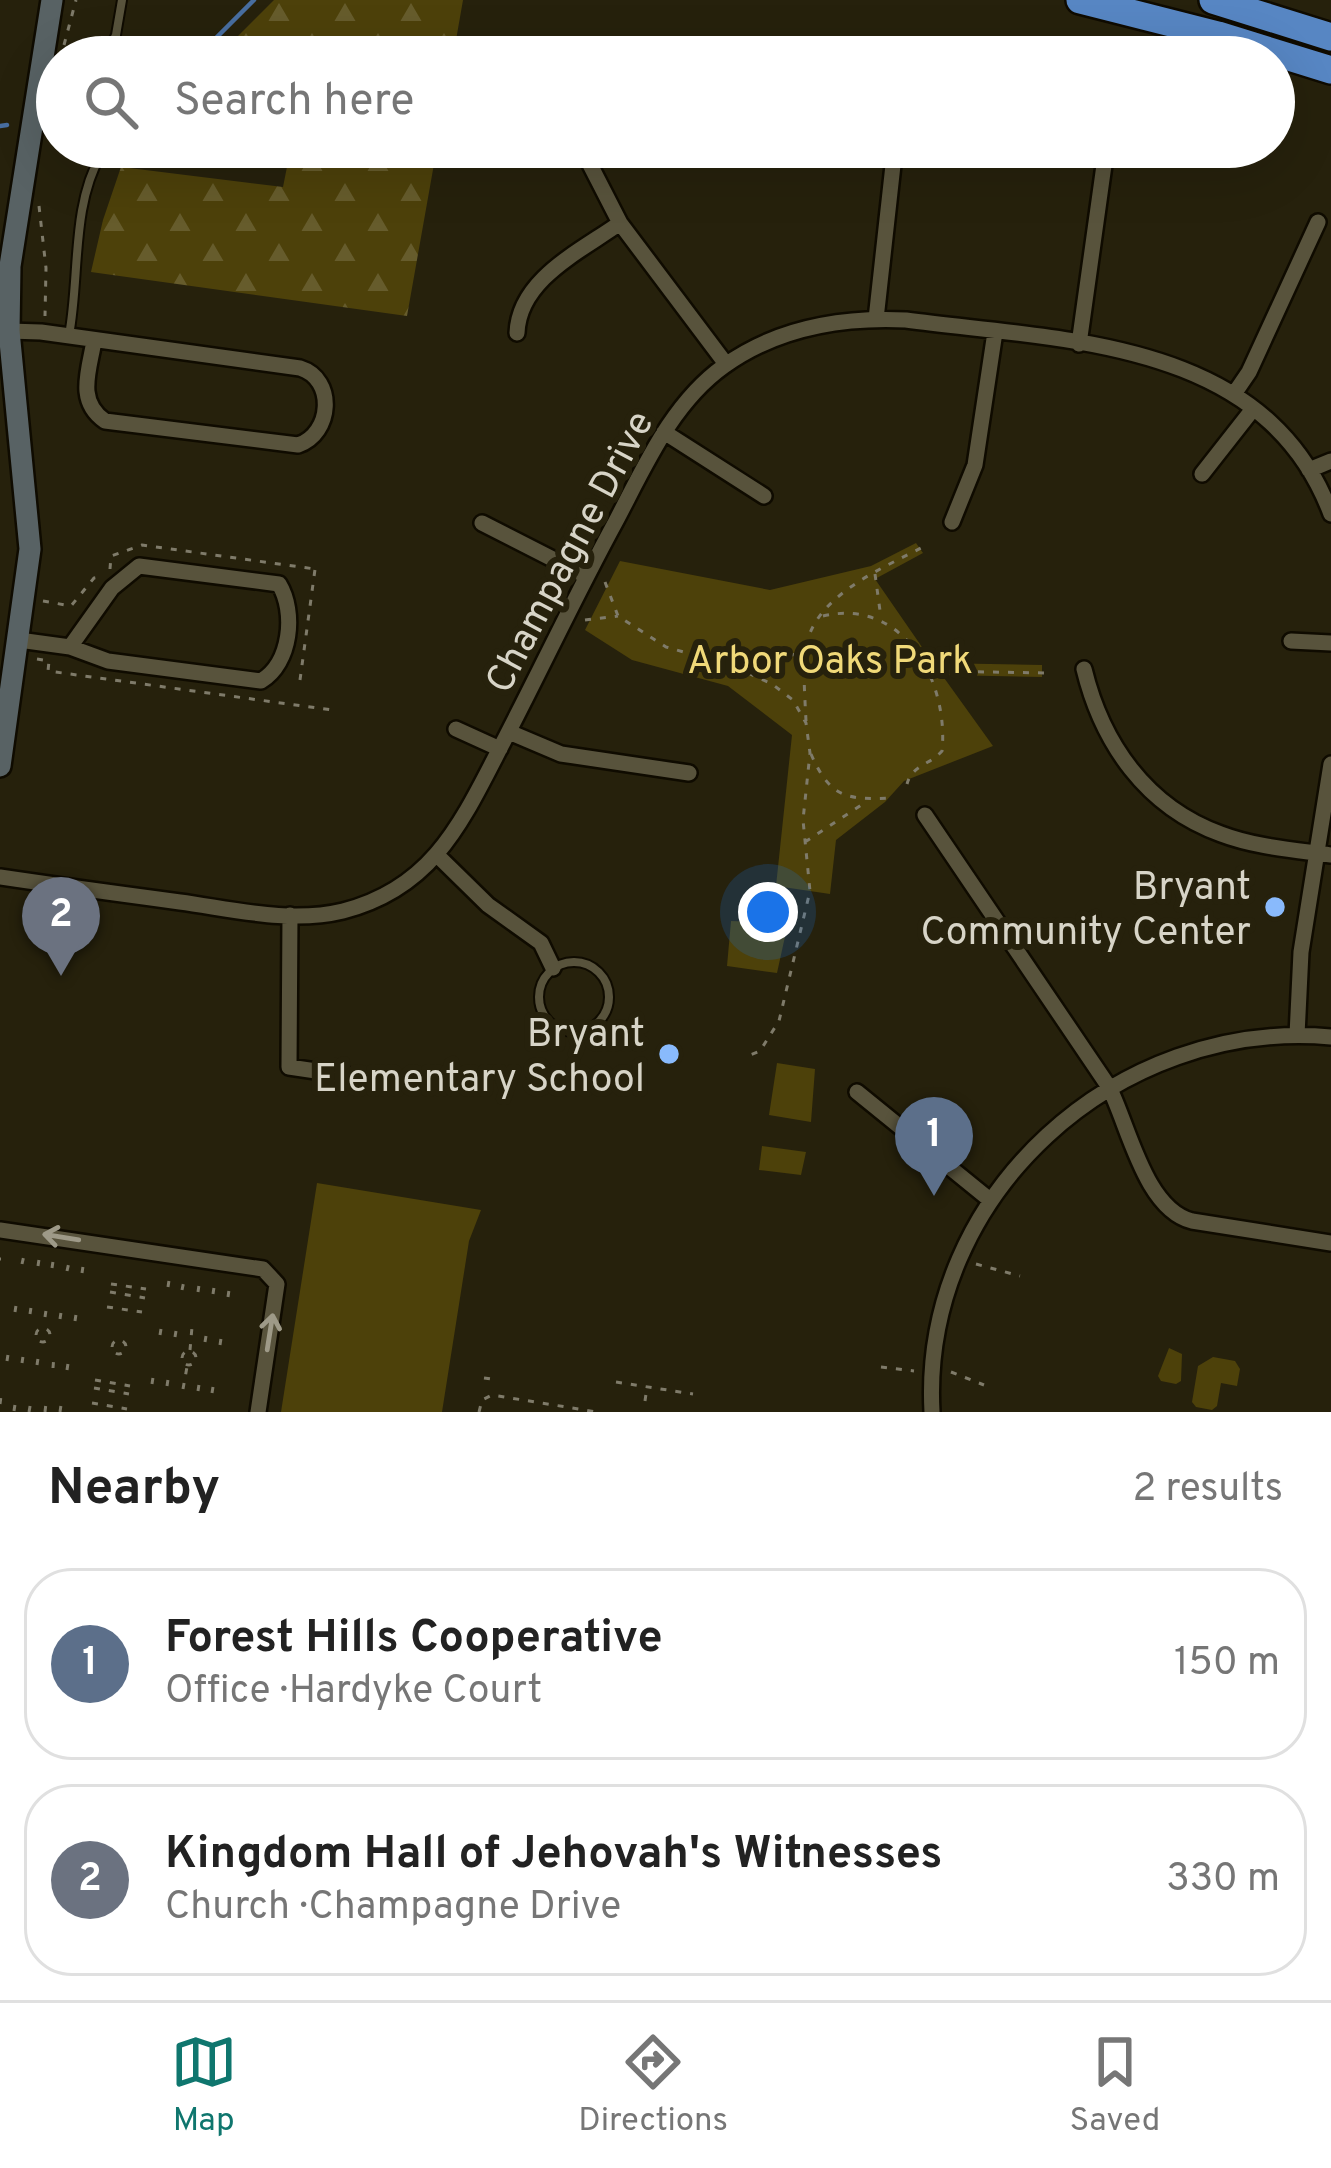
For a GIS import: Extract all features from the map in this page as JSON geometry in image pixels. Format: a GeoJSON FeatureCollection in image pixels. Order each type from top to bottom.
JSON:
{"type":"FeatureCollection","features":[{"type":"Feature","properties":{"kind":"highway"},"geometry":{"type":"LineString","coordinates":[[1080,0],[1221,36]]}},
{"type":"Feature","properties":{"kind":"highway"},"geometry":{"type":"LineString","coordinates":[[1213,0],[1331,37]]}},
{"type":"Feature","properties":{"kind":"highway"},"geometry":{"type":"LineString","coordinates":[[1295,59],[1331,70]]}},
{"type":"Feature","properties":{"kind":"main road"},"geometry":{"type":"LineString","coordinates":[[50,36],[52,0]]}},
{"type":"Feature","properties":{"kind":"main road"},"geometry":{"type":"LineString","coordinates":[[0,766],[28,585],[30,520],[5,331],[14,223],[36,126]]}},
{"type":"Feature","properties":{"kind":"street"},"geometry":{"type":"LineString","coordinates":[[592,168],[620,223],[726,364]]}},
{"type":"Feature","properties":{"kind":"street"},"geometry":{"type":"LineString","coordinates":[[876,319],[894,168]]}},
{"type":"Feature","properties":{"kind":"street"},"geometry":{"type":"LineString","coordinates":[[1079,344],[1104,168]]}},
{"type":"Feature","properties":{"kind":"street"},"geometry":{"type":"LineString","coordinates":[[1234,394],[1249,372],[1318,222]]}},
{"type":"Feature","properties":{"kind":"street"},"geometry":{"type":"LineString","coordinates":[[517,333],[517,320],[532,290],[620,223]]}},
{"type":"Feature","properties":{"kind":"street","name":"Champagne Drive"},"geometry":{"type":"LineString","coordinates":[[0,877],[290,915],[340,912],[368,903],[418,874],[437,856],[468,811],[664,433],[686,403],[726,364],[796,331],[876,319],[995,332],[1162,359],[1234,394],[1276,428],[1309,470],[1331,514]]}},
{"type":"Feature","properties":{"kind":"street"},"geometry":{"type":"LineString","coordinates":[[5,331],[69,336],[311,372],[318,376],[325,394],[321,427],[309,441],[286,445],[105,421],[86,396],[94,341]]}},
{"type":"Feature","properties":{"kind":"street"},"geometry":{"type":"LineString","coordinates":[[952,522],[975,465],[995,332]]}},
{"type":"Feature","properties":{"kind":"street"},"geometry":{"type":"LineString","coordinates":[[1202,474],[1253,409]]}},
{"type":"Feature","properties":{"kind":"street"},"geometry":{"type":"LineString","coordinates":[[664,433],[764,496]]}},
{"type":"Feature","properties":{"kind":"street"},"geometry":{"type":"LineString","coordinates":[[1309,470],[1331,461]]}},
{"type":"Feature","properties":{"kind":"street"},"geometry":{"type":"LineString","coordinates":[[482,524],[586,576]]}},
{"type":"Feature","properties":{"kind":"street"},"geometry":{"type":"LineString","coordinates":[[19,640],[70,647],[108,661],[260,681],[280,662],[288,598],[279,584],[139,566],[103,599],[70,647]]}},
{"type":"Feature","properties":{"kind":"street"},"geometry":{"type":"LineString","coordinates":[[1291,641],[1331,644]]}},
{"type":"Feature","properties":{"kind":"street"},"geometry":{"type":"LineString","coordinates":[[1084,669],[1102,728],[1118,754],[1160,800],[1222,835],[1324,854]]}},
{"type":"Feature","properties":{"kind":"street","name":"Champagne Drive"},"geometry":{"type":"LineString","coordinates":[[455,729],[500,748]]}},
{"type":"Feature","properties":{"kind":"street"},"geometry":{"type":"LineString","coordinates":[[509,732],[561,754],[688,773]]}},
{"type":"Feature","properties":{"kind":"street"},"geometry":{"type":"LineString","coordinates":[[1297,1035],[1301,952],[1324,854],[1331,764]]}},
{"type":"Feature","properties":{"kind":"street"},"geometry":{"type":"LineString","coordinates":[[925,815],[1109,1087],[1126,1134],[1174,1216],[1331,1243]]}},
{"type":"Feature","properties":{"kind":"street"},"geometry":{"type":"LineString","coordinates":[[437,856],[488,904],[541,943],[553,968]]}},
{"type":"Feature","properties":{"kind":"street"},"geometry":{"type":"LineString","coordinates":[[290,915],[289,1067],[397,1083]]}},
{"type":"Feature","properties":{"kind":"street"},"geometry":{"type":"LineString","coordinates":[[932,1412],[934,1356],[949,1285],[971,1230],[1036,1142],[1109,1087],[1202,1048],[1297,1035],[1331,1037]]}},
{"type":"Feature","properties":{"kind":"street"},"geometry":{"type":"LineString","coordinates":[[857,1092],[990,1201]]}},
{"type":"Feature","properties":{"kind":"street"},"geometry":{"type":"LineString","coordinates":[[0,1230],[263,1269],[272,1275],[277,1284],[258,1412]]}},
{"type":"Feature","properties":{"kind":"lane"},"geometry":{"type":"LineString","coordinates":[[116,36],[122,0]]}},
{"type":"Feature","properties":{"kind":"lane"},"geometry":{"type":"LineString","coordinates":[[69,336],[94,168]]}},
{"type":"Feature","properties":{"kind":"lane"},"geometry":{"type":"LineString","coordinates":[[580,962],[604,978],[608,1006],[591,1028],[566,1031],[545,1018],[539,991],[553,968],[580,962]]}},
{"type":"Feature","properties":{"kind":"path"},"geometry":{"type":"LineString","coordinates":[[66,36],[76,0]]}},
{"type":"Feature","properties":{"kind":"path"},"geometry":{"type":"LineString","coordinates":[[38,211],[46,268],[43,323]]}},
{"type":"Feature","properties":{"kind":"path"},"geometry":{"type":"LineString","coordinates":[[750,1054],[760,1051],[779,1021],[810,891],[805,842],[810,752],[805,652],[830,604],[875,572],[921,548]]}},
{"type":"Feature","properties":{"kind":"path"},"geometry":{"type":"LineString","coordinates":[[300,680],[316,562]]}},
{"type":"Feature","properties":{"kind":"path"},"geometry":{"type":"LineString","coordinates":[[875,572],[882,619]]}},
{"type":"Feature","properties":{"kind":"path"},"geometry":{"type":"LineString","coordinates":[[605,582],[618,616],[666,647],[730,665],[772,684],[793,700],[806,722]]}},
{"type":"Feature","properties":{"kind":"path"},"geometry":{"type":"LineString","coordinates":[[823,616],[854,613],[882,619],[931,670],[943,708],[942,751],[916,768],[907,784]]}},
{"type":"Feature","properties":{"kind":"path"},"geometry":{"type":"LineString","coordinates":[[585,620],[618,616]]}},
{"type":"Feature","properties":{"kind":"path"},"geometry":{"type":"LineString","coordinates":[[730,665],[805,652]]}},
{"type":"Feature","properties":{"kind":"path"},"geometry":{"type":"LineString","coordinates":[[35,658],[49,661],[48,671],[332,710]]}},
{"type":"Feature","properties":{"kind":"path"},"geometry":{"type":"LineString","coordinates":[[931,670],[1047,673]]}},
{"type":"Feature","properties":{"kind":"path"},"geometry":{"type":"LineString","coordinates":[[298,705],[299,693]]}},
{"type":"Feature","properties":{"kind":"path"},"geometry":{"type":"LineString","coordinates":[[810,752],[833,790],[868,801],[891,798]]}},
{"type":"Feature","properties":{"kind":"path"},"geometry":{"type":"LineString","coordinates":[[805,842],[868,801]]}},
{"type":"Feature","properties":{"kind":"path"},"geometry":{"type":"LineString","coordinates":[[22,1264],[25,1251]]}},
{"type":"Feature","properties":{"kind":"path"},"geometry":{"type":"LineString","coordinates":[[38,1266],[40,1253]]}},
{"type":"Feature","properties":{"kind":"path"},"geometry":{"type":"LineString","coordinates":[[52,1268],[54,1255]]}},
{"type":"Feature","properties":{"kind":"path"},"geometry":{"type":"LineString","coordinates":[[68,1271],[70,1258]]}},
{"type":"Feature","properties":{"kind":"path"},"geometry":{"type":"LineString","coordinates":[[82,1273],[84,1260]]}},
{"type":"Feature","properties":{"kind":"path"},"geometry":{"type":"LineString","coordinates":[[976,1264],[1020,1276]]}},
{"type":"Feature","properties":{"kind":"path"},"geometry":{"type":"LineString","coordinates":[[168,1287],[170,1274]]}},
{"type":"Feature","properties":{"kind":"path"},"geometry":{"type":"LineString","coordinates":[[182,1290],[185,1276]]}},
{"type":"Feature","properties":{"kind":"path"},"geometry":{"type":"LineString","coordinates":[[198,1292],[200,1278]]}},
{"type":"Feature","properties":{"kind":"path"},"geometry":{"type":"LineString","coordinates":[[213,1294],[215,1280]]}},
{"type":"Feature","properties":{"kind":"path"},"geometry":{"type":"LineString","coordinates":[[228,1297],[230,1283]]}},
{"type":"Feature","properties":{"kind":"path"},"geometry":{"type":"LineString","coordinates":[[111,1284],[146,1289]]}},
{"type":"Feature","properties":{"kind":"path"},"geometry":{"type":"LineString","coordinates":[[110,1292],[145,1298]]}},
{"type":"Feature","properties":{"kind":"path"},"geometry":{"type":"LineString","coordinates":[[15,1312],[17,1299]]}},
{"type":"Feature","properties":{"kind":"path"},"geometry":{"type":"LineString","coordinates":[[30,1314],[32,1301]]}},
{"type":"Feature","properties":{"kind":"path"},"geometry":{"type":"LineString","coordinates":[[37,1365],[42,1342],[50,1336],[44,1328],[47,1304]]}},
{"type":"Feature","properties":{"kind":"path"},"geometry":{"type":"LineString","coordinates":[[60,1319],[62,1306]]}},
{"type":"Feature","properties":{"kind":"path"},"geometry":{"type":"LineString","coordinates":[[107,1307],[142,1312]]}},
{"type":"Feature","properties":{"kind":"path"},"geometry":{"type":"LineString","coordinates":[[75,1322],[77,1308]]}},
{"type":"Feature","properties":{"kind":"path"},"geometry":{"type":"LineString","coordinates":[[160,1335],[162,1323]]}},
{"type":"Feature","properties":{"kind":"path"},"geometry":{"type":"LineString","coordinates":[[175,1337],[177,1325]]}},
{"type":"Feature","properties":{"kind":"path"},"geometry":{"type":"LineString","coordinates":[[182,1389],[188,1365],[195,1360],[190,1352],[192,1328]]}},
{"type":"Feature","properties":{"kind":"path"},"geometry":{"type":"LineString","coordinates":[[205,1342],[207,1330]]}},
{"type":"Feature","properties":{"kind":"path"},"geometry":{"type":"LineString","coordinates":[[220,1345],[222,1332]]}},
{"type":"Feature","properties":{"kind":"path"},"geometry":{"type":"LineString","coordinates":[[7,1361],[9,1348]]}},
{"type":"Feature","properties":{"kind":"path"},"geometry":{"type":"LineString","coordinates":[[22,1363],[24,1350]]}},
{"type":"Feature","properties":{"kind":"path"},"geometry":{"type":"LineString","coordinates":[[188,1365],[182,1357],[190,1352]]}},
{"type":"Feature","properties":{"kind":"path"},"geometry":{"type":"LineString","coordinates":[[52,1368],[55,1355]]}},
{"type":"Feature","properties":{"kind":"path"},"geometry":{"type":"LineString","coordinates":[[67,1370],[69,1357]]}},
{"type":"Feature","properties":{"kind":"path"},"geometry":{"type":"LineString","coordinates":[[881,1367],[914,1371]]}},
{"type":"Feature","properties":{"kind":"path"},"geometry":{"type":"LineString","coordinates":[[152,1384],[154,1371]]}},
{"type":"Feature","properties":{"kind":"path"},"geometry":{"type":"LineString","coordinates":[[950,1372],[983,1385]]}},
{"type":"Feature","properties":{"kind":"path"},"geometry":{"type":"LineString","coordinates":[[167,1386],[169,1373]]}},
{"type":"Feature","properties":{"kind":"path"},"geometry":{"type":"LineString","coordinates":[[198,1391],[200,1378]]}},
{"type":"Feature","properties":{"kind":"path"},"geometry":{"type":"LineString","coordinates":[[484,1378],[498,1380]]}},
{"type":"Feature","properties":{"kind":"path"},"geometry":{"type":"LineString","coordinates":[[95,1380],[130,1386]]}},
{"type":"Feature","properties":{"kind":"path"},"geometry":{"type":"LineString","coordinates":[[212,1393],[214,1381]]}},
{"type":"Feature","properties":{"kind":"path"},"geometry":{"type":"LineString","coordinates":[[616,1382],[692,1394]]}},
{"type":"Feature","properties":{"kind":"path"},"geometry":{"type":"LineString","coordinates":[[645,1401],[647,1387]]}},
{"type":"Feature","properties":{"kind":"path"},"geometry":{"type":"LineString","coordinates":[[94,1388],[129,1394]]}},
{"type":"Feature","properties":{"kind":"path"},"geometry":{"type":"LineString","coordinates":[[478,1412],[489,1395],[594,1412]]}},
{"type":"Feature","properties":{"kind":"path"},"geometry":{"type":"LineString","coordinates":[[0,1404],[1,1396]]}},
{"type":"Feature","properties":{"kind":"path"},"geometry":{"type":"LineString","coordinates":[[14,1411],[16,1398]]}},
{"type":"Feature","properties":{"kind":"path"},"geometry":{"type":"LineString","coordinates":[[29,1412],[31,1401]]}},
{"type":"Feature","properties":{"kind":"path"},"geometry":{"type":"LineString","coordinates":[[45,1412],[46,1403]]}},
{"type":"Feature","properties":{"kind":"path"},"geometry":{"type":"LineString","coordinates":[[92,1403],[127,1409]]}},
{"type":"Feature","properties":{"kind":"green space"},"geometry":{"type":"Polygon","coordinates":[[[274,0],[463,0],[457,36],[238,36],[274,0]]]}},
{"type":"Feature","properties":{"kind":"green space"},"geometry":{"type":"Polygon","coordinates":[[[121,168],[283,187],[287,168],[433,168],[407,316],[91,272],[121,168]]]}},
{"type":"Feature","properties":{"kind":"green space","name":"Arbor Oaks Park"},"geometry":{"type":"Polygon","coordinates":[[[916,543],[923,553],[875,579],[933,663],[1042,665],[1042,677],[942,675],[993,746],[904,781],[836,840],[830,894],[776,886],[792,735],[728,686],[632,660],[585,630],[620,561],[770,590],[871,566],[916,543]]]}},
{"type":"Feature","properties":{"kind":"green space"},"geometry":{"type":"Polygon","coordinates":[[[731,921],[788,923],[777,973],[727,966],[731,921]]]}},
{"type":"Feature","properties":{"kind":"green space"},"geometry":{"type":"Polygon","coordinates":[[[777,1063],[815,1069],[811,1122],[769,1115],[777,1063]]]}},
{"type":"Feature","properties":{"kind":"green space"},"geometry":{"type":"Polygon","coordinates":[[[762,1146],[806,1152],[801,1175],[759,1170],[762,1146]]]}},
{"type":"Feature","properties":{"kind":"green space"},"geometry":{"type":"Polygon","coordinates":[[[317,1183],[481,1210],[469,1241],[442,1412],[281,1412],[317,1183]]]}},
{"type":"Feature","properties":{"kind":"green space"},"geometry":{"type":"Polygon","coordinates":[[[1169,1348],[1182,1354],[1181,1381],[1176,1384],[1158,1376],[1169,1348]]]}},
{"type":"Feature","properties":{"kind":"green space"},"geometry":{"type":"Polygon","coordinates":[[[1213,1357],[1235,1361],[1240,1369],[1237,1386],[1221,1383],[1212,1410],[1192,1402],[1198,1366],[1213,1357]]]}},
{"type":"Feature","properties":{"kind":"waterway"},"geometry":{"type":"LineString","coordinates":[[218,36],[254,0]]}},
{"type":"Feature","properties":{"kind":"waterway"},"geometry":{"type":"LineString","coordinates":[[0,126],[7,125]]}},
{"type":"Feature","properties":{"kind":"place","name":"Bryant Community Center"},"geometry":{"type":"Point","coordinates":[1275,907]}},
{"type":"Feature","properties":{"kind":"place","name":"Kingdom Hall of Jehovah's Witnesses"},"geometry":{"type":"Point","coordinates":[61,976]}},
{"type":"Feature","properties":{"kind":"place","name":"Bryant Elementary School"},"geometry":{"type":"Point","coordinates":[669,1054]}},
{"type":"Feature","properties":{"kind":"place","name":"Forest Hills Cooperative"},"geometry":{"type":"Point","coordinates":[934,1196]}}]}
